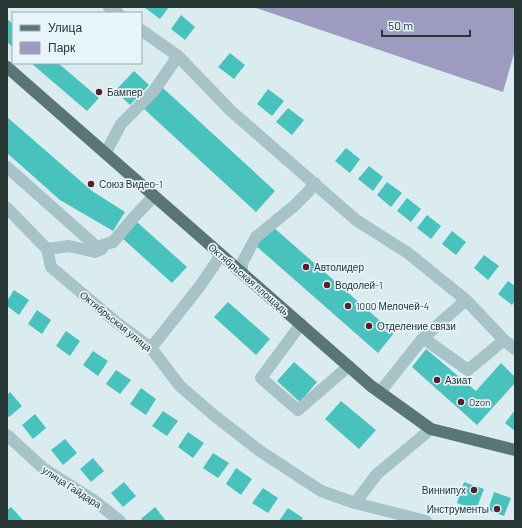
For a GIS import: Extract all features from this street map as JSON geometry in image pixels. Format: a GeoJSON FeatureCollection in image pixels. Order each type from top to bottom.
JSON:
{"type":"FeatureCollection","features":[{"type":"Feature","properties":{"kind":"main road","name":"Октябрьская площадь"},"geometry":{"type":"LineString","coordinates":[[7,67],[380,392],[431,429],[515,450]]}},
{"type":"Feature","properties":{"kind":"street"},"geometry":{"type":"LineString","coordinates":[[142,31],[178,56],[231,111],[356,220],[408,253],[466,300],[504,340],[515,349]]}},
{"type":"Feature","properties":{"kind":"street"},"geometry":{"type":"LineString","coordinates":[[106,152],[121,124],[153,92],[178,56]]}},
{"type":"Feature","properties":{"kind":"street"},"geometry":{"type":"LineString","coordinates":[[7,167],[96,247],[113,242]]}},
{"type":"Feature","properties":{"kind":"street"},"geometry":{"type":"LineString","coordinates":[[242,273],[242,263],[256,237],[294,206],[315,183]]}},
{"type":"Feature","properties":{"kind":"street"},"geometry":{"type":"LineString","coordinates":[[47,249],[69,246],[95,252],[113,242],[154,196]]}},
{"type":"Feature","properties":{"kind":"street","name":"Октябрьская улица"},"geometry":{"type":"LineString","coordinates":[[7,208],[47,249],[51,266],[116,322],[151,348],[180,386],[216,417],[260,451],[321,491],[355,503],[426,521]]}},
{"type":"Feature","properties":{"kind":"street"},"geometry":{"type":"LineString","coordinates":[[151,348],[200,286],[221,255]]}},
{"type":"Feature","properties":{"kind":"street"},"geometry":{"type":"LineString","coordinates":[[380,392],[423,338],[466,300]]}},
{"type":"Feature","properties":{"kind":"street"},"geometry":{"type":"LineString","coordinates":[[301,324],[261,378],[298,410],[349,366]]}},
{"type":"Feature","properties":{"kind":"street"},"geometry":{"type":"LineString","coordinates":[[423,338],[468,370],[504,340]]}},
{"type":"Feature","properties":{"kind":"street"},"geometry":{"type":"LineString","coordinates":[[355,503],[377,474],[431,429]]}},
{"type":"Feature","properties":{"kind":"street","name":"улица Гайдара"},"geometry":{"type":"LineString","coordinates":[[7,435],[43,468],[95,501],[120,521]]}},
{"type":"Feature","properties":{"kind":"green space"},"geometry":{"type":"Polygon","coordinates":[[[253,7],[515,7],[515,50],[503,92],[253,7]]]}},
{"type":"Feature","properties":{"kind":"building"},"geometry":{"type":"Polygon","coordinates":[[[144,7],[169,7],[160,19],[144,7]]]}},
{"type":"Feature","properties":{"kind":"building"},"geometry":{"type":"Polygon","coordinates":[[[181,15],[195,27],[185,40],[171,29],[181,15]]]}},
{"type":"Feature","properties":{"kind":"building"},"geometry":{"type":"Polygon","coordinates":[[[7,19],[12,23],[12,46],[7,42],[7,19]]]}},
{"type":"Feature","properties":{"kind":"building"},"geometry":{"type":"Polygon","coordinates":[[[230,53],[245,65],[234,79],[218,67],[230,53]]]}},
{"type":"Feature","properties":{"kind":"building"},"geometry":{"type":"Polygon","coordinates":[[[32,64],[59,64],[99,98],[87,111],[32,64]]]}},
{"type":"Feature","properties":{"kind":"building"},"geometry":{"type":"Polygon","coordinates":[[[134,71],[149,85],[130,105],[115,91],[134,71]]]}},
{"type":"Feature","properties":{"kind":"building"},"geometry":{"type":"Polygon","coordinates":[[[163,88],[275,191],[256,212],[143,108],[163,88]]]}},
{"type":"Feature","properties":{"kind":"building"},"geometry":{"type":"Polygon","coordinates":[[[268,89],[284,101],[272,116],[257,104],[268,89]]]}},
{"type":"Feature","properties":{"kind":"building"},"geometry":{"type":"Polygon","coordinates":[[[288,108],[304,120],[292,135],[276,122],[288,108]]]}},
{"type":"Feature","properties":{"kind":"building"},"geometry":{"type":"Polygon","coordinates":[[[7,117],[92,191],[125,212],[113,231],[60,200],[7,153],[7,117]]]}},
{"type":"Feature","properties":{"kind":"building"},"geometry":{"type":"Polygon","coordinates":[[[346,148],[360,159],[350,173],[335,161],[346,148]]]}},
{"type":"Feature","properties":{"kind":"building"},"geometry":{"type":"Polygon","coordinates":[[[369,166],[383,177],[373,191],[358,179],[369,166]]]}},
{"type":"Feature","properties":{"kind":"building"},"geometry":{"type":"Polygon","coordinates":[[[387,182],[402,193],[391,207],[377,195],[387,182]]]}},
{"type":"Feature","properties":{"kind":"building"},"geometry":{"type":"Polygon","coordinates":[[[407,198],[421,209],[411,222],[397,211],[407,198]]]}},
{"type":"Feature","properties":{"kind":"building"},"geometry":{"type":"Polygon","coordinates":[[[427,215],[441,226],[431,239],[417,228],[427,215]]]}},
{"type":"Feature","properties":{"kind":"building"},"geometry":{"type":"Polygon","coordinates":[[[137,222],[187,267],[172,283],[122,238],[137,222]]]}},
{"type":"Feature","properties":{"kind":"building"},"geometry":{"type":"Polygon","coordinates":[[[273,227],[394,333],[378,353],[255,245],[273,227]]]}},
{"type":"Feature","properties":{"kind":"building"},"geometry":{"type":"Polygon","coordinates":[[[452,231],[466,242],[456,255],[442,244],[452,231]]]}},
{"type":"Feature","properties":{"kind":"building"},"geometry":{"type":"Polygon","coordinates":[[[484,255],[499,266],[488,280],[474,268],[484,255]]]}},
{"type":"Feature","properties":{"kind":"building"},"geometry":{"type":"Polygon","coordinates":[[[508,281],[515,286],[515,301],[512,305],[498,294],[508,281]]]}},
{"type":"Feature","properties":{"kind":"building"},"geometry":{"type":"Polygon","coordinates":[[[14,290],[29,300],[19,315],[7,306],[7,301],[14,290]]]}},
{"type":"Feature","properties":{"kind":"building"},"geometry":{"type":"Polygon","coordinates":[[[228,302],[270,339],[256,355],[214,317],[228,302]]]}},
{"type":"Feature","properties":{"kind":"building"},"geometry":{"type":"Polygon","coordinates":[[[37,310],[51,320],[42,334],[28,324],[37,310]]]}},
{"type":"Feature","properties":{"kind":"building"},"geometry":{"type":"Polygon","coordinates":[[[66,331],[80,341],[70,356],[56,346],[66,331]]]}},
{"type":"Feature","properties":{"kind":"building"},"geometry":{"type":"Polygon","coordinates":[[[426,349],[476,391],[501,363],[515,377],[515,383],[477,425],[412,367],[426,349]]]}},
{"type":"Feature","properties":{"kind":"building"},"geometry":{"type":"Polygon","coordinates":[[[93,351],[108,361],[98,376],[83,365],[93,351]]]}},
{"type":"Feature","properties":{"kind":"building"},"geometry":{"type":"Polygon","coordinates":[[[294,362],[317,382],[300,402],[277,381],[294,362]]]}},
{"type":"Feature","properties":{"kind":"building"},"geometry":{"type":"Polygon","coordinates":[[[116,370],[131,380],[120,394],[106,384],[116,370]]]}},
{"type":"Feature","properties":{"kind":"building"},"geometry":{"type":"Polygon","coordinates":[[[141,388],[156,399],[146,415],[130,404],[141,388]]]}},
{"type":"Feature","properties":{"kind":"building"},"geometry":{"type":"Polygon","coordinates":[[[10,392],[22,406],[9,417],[7,415],[7,395],[10,392]]]}},
{"type":"Feature","properties":{"kind":"building"},"geometry":{"type":"Polygon","coordinates":[[[341,401],[376,430],[359,449],[325,419],[341,401]]]}},
{"type":"Feature","properties":{"kind":"building"},"geometry":{"type":"Polygon","coordinates":[[[515,410],[515,431],[505,423],[515,410]]]}},
{"type":"Feature","properties":{"kind":"building"},"geometry":{"type":"Polygon","coordinates":[[[163,411],[178,421],[167,436],[152,426],[163,411]]]}},
{"type":"Feature","properties":{"kind":"building"},"geometry":{"type":"Polygon","coordinates":[[[35,414],[46,428],[33,439],[22,425],[35,414]]]}},
{"type":"Feature","properties":{"kind":"building"},"geometry":{"type":"Polygon","coordinates":[[[188,432],[204,443],[193,458],[178,447],[188,432]]]}},
{"type":"Feature","properties":{"kind":"building"},"geometry":{"type":"Polygon","coordinates":[[[65,439],[77,453],[63,465],[51,450],[65,439]]]}},
{"type":"Feature","properties":{"kind":"building"},"geometry":{"type":"Polygon","coordinates":[[[213,453],[229,463],[218,478],[203,468],[213,453]]]}},
{"type":"Feature","properties":{"kind":"building"},"geometry":{"type":"Polygon","coordinates":[[[93,458],[104,471],[91,482],[80,469],[93,458]]]}},
{"type":"Feature","properties":{"kind":"building"},"geometry":{"type":"Polygon","coordinates":[[[236,468],[252,479],[241,495],[226,484],[236,468]]]}},
{"type":"Feature","properties":{"kind":"building"},"geometry":{"type":"Polygon","coordinates":[[[124,482],[136,496],[123,507],[111,493],[124,482]]]}},
{"type":"Feature","properties":{"kind":"building"},"geometry":{"type":"Polygon","coordinates":[[[464,482],[484,489],[476,510],[457,503],[464,482]]]}},
{"type":"Feature","properties":{"kind":"building"},"geometry":{"type":"Polygon","coordinates":[[[263,488],[278,498],[268,513],[252,503],[263,488]]]}},
{"type":"Feature","properties":{"kind":"building"},"geometry":{"type":"Polygon","coordinates":[[[494,492],[511,498],[504,516],[488,510],[494,492]]]}},
{"type":"Feature","properties":{"kind":"building"},"geometry":{"type":"Polygon","coordinates":[[[11,507],[23,520],[22,521],[7,521],[7,510],[11,507]]]}},
{"type":"Feature","properties":{"kind":"building"},"geometry":{"type":"Polygon","coordinates":[[[155,507],[166,521],[143,521],[141,519],[155,507]]]}},
{"type":"Feature","properties":{"kind":"building"},"geometry":{"type":"Polygon","coordinates":[[[288,508],[303,518],[301,521],[279,521],[288,508]]]}},
{"type":"Feature","properties":{"kind":"place","name":"Бампер"},"geometry":{"type":"Point","coordinates":[99,92]}},
{"type":"Feature","properties":{"kind":"place","name":"Союз Видео-1"},"geometry":{"type":"Point","coordinates":[91,184]}},
{"type":"Feature","properties":{"kind":"place","name":"Автолидер"},"geometry":{"type":"Point","coordinates":[306,267]}},
{"type":"Feature","properties":{"kind":"place","name":"Водолей-1"},"geometry":{"type":"Point","coordinates":[327,285]}},
{"type":"Feature","properties":{"kind":"place","name":"1000 Мелочей-4"},"geometry":{"type":"Point","coordinates":[348,306]}},
{"type":"Feature","properties":{"kind":"place","name":"Отделение связи"},"geometry":{"type":"Point","coordinates":[369,326]}},
{"type":"Feature","properties":{"kind":"place","name":"Азиат"},"geometry":{"type":"Point","coordinates":[437,380]}},
{"type":"Feature","properties":{"kind":"place","name":"Ozon"},"geometry":{"type":"Point","coordinates":[461,402]}},
{"type":"Feature","properties":{"kind":"place","name":"Виннипух"},"geometry":{"type":"Point","coordinates":[474,490]}},
{"type":"Feature","properties":{"kind":"place","name":"Инструменты"},"geometry":{"type":"Point","coordinates":[497,509]}}]}
